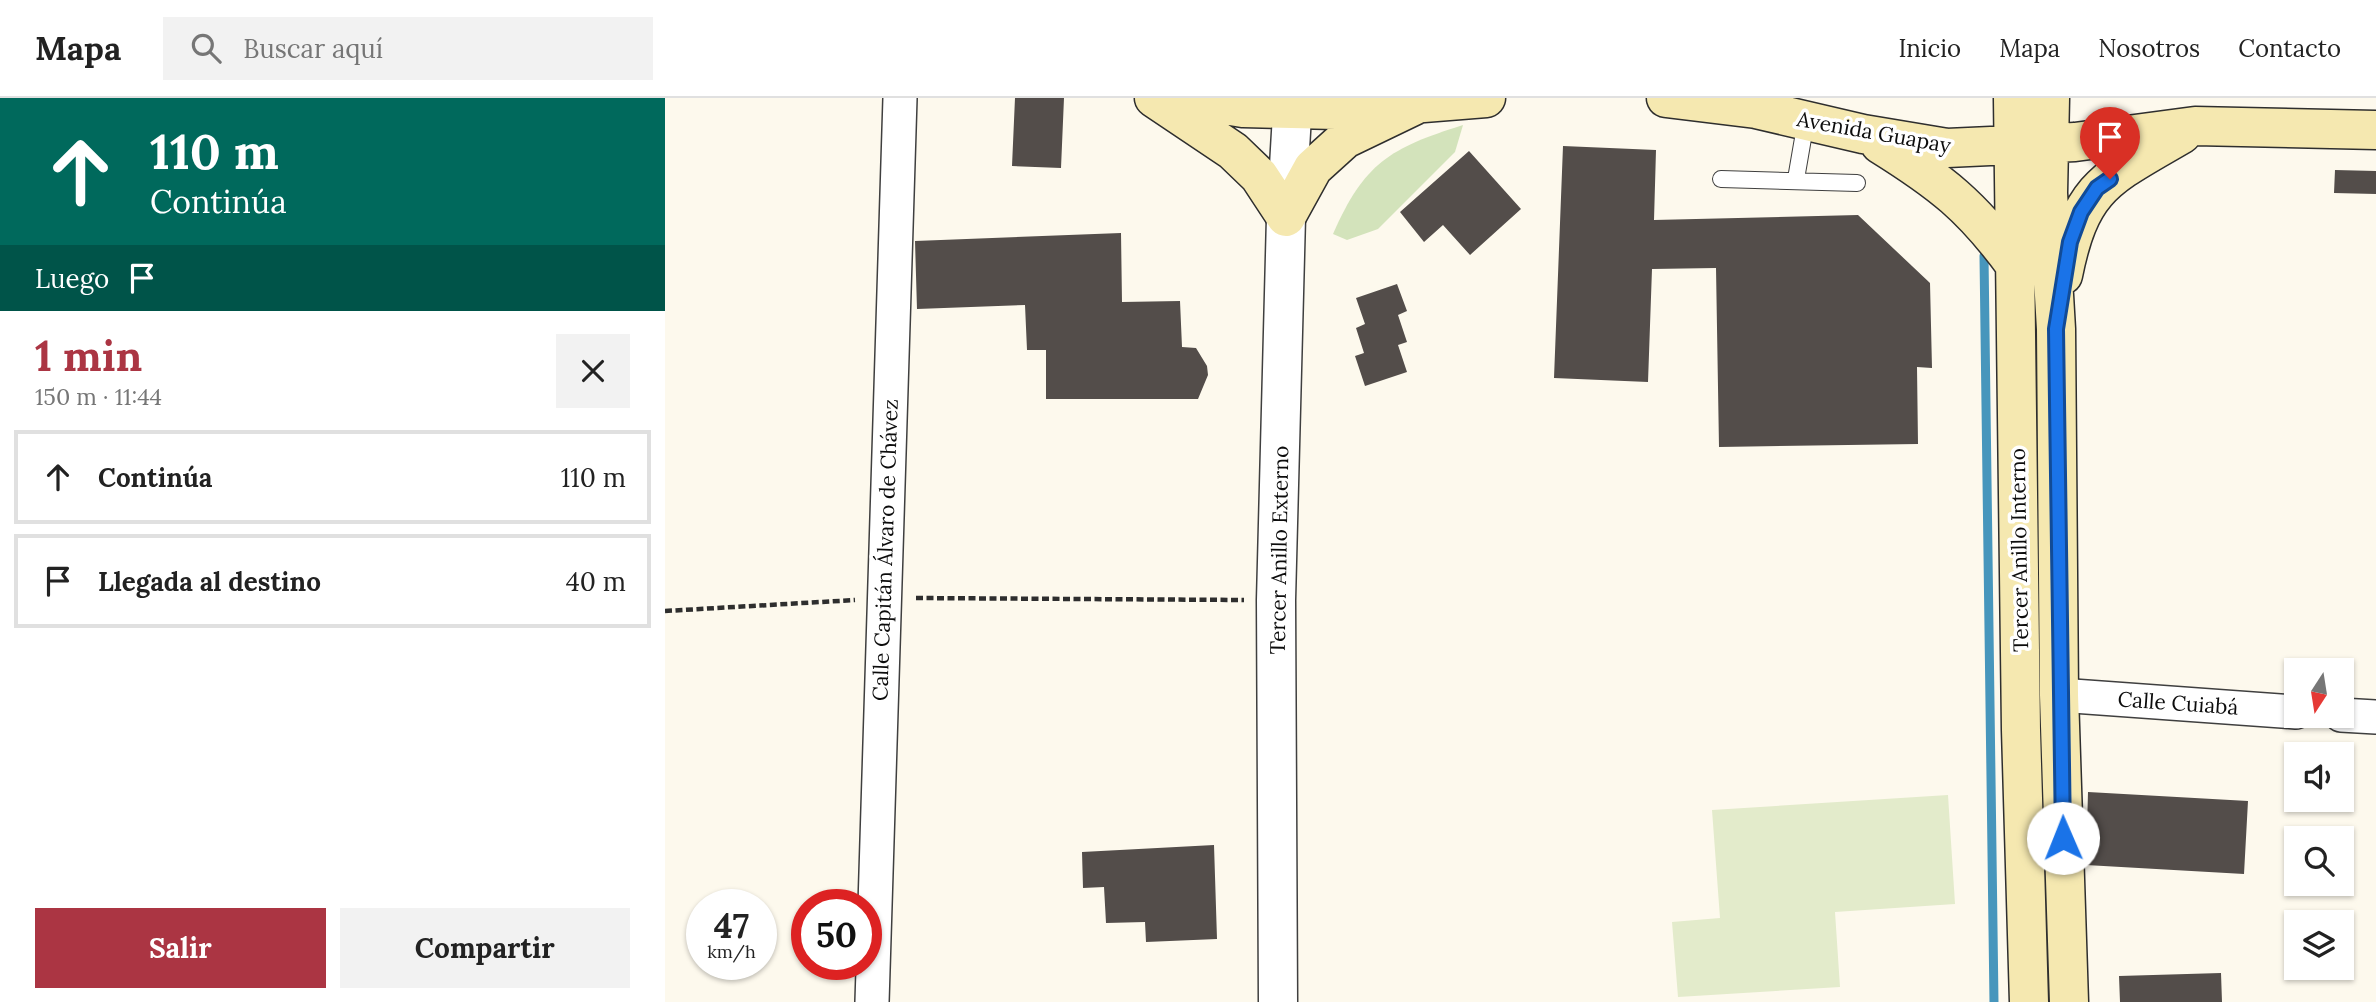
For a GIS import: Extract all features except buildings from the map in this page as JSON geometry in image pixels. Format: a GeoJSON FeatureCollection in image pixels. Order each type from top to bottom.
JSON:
{"type":"FeatureCollection","features":[{"type":"Feature","properties":{"kind":"main road"},"geometry":{"type":"LineString","coordinates":[[1154,98],[1233,151],[1259,176],[1286,216],[1313,168],[1334,148],[1345,139],[1426,100]]}},
{"type":"Feature","properties":{"kind":"main road"},"geometry":{"type":"LineString","coordinates":[[1182,98],[1243,107],[1293,103],[1336,110],[1426,100],[1486,98]]}},
{"type":"Feature","properties":{"kind":"main road","name":"Avenida Guapay"},"geometry":{"type":"LineString","coordinates":[[1666,98],[1756,109],[1863,134],[1947,148],[2030,145],[2195,126],[2376,130]]}},
{"type":"Feature","properties":{"kind":"main road","name":"Tercer Anillo Interno"},"geometry":{"type":"LineString","coordinates":[[2029,1002],[2023,799],[2015,265],[2030,145],[2032,100]]}},
{"type":"Feature","properties":{"kind":"main road"},"geometry":{"type":"LineString","coordinates":[[2056,329],[2070,242],[2081,212],[2097,188],[2195,126]]}},
{"type":"Feature","properties":{"kind":"main road"},"geometry":{"type":"LineString","coordinates":[[1863,134],[1948,188],[1984,223],[2015,265]]}},
{"type":"Feature","properties":{"kind":"main road","name":"Tercer Anillo Interno"},"geometry":{"type":"LineString","coordinates":[[2030,145],[2056,329],[2059,695],[2067,1002]]}},
{"type":"Feature","properties":{"kind":"main road"},"geometry":{"type":"LineString","coordinates":[[2017,372],[2044,465],[2045,673],[2052,690],[2059,695]]}},
{"type":"Feature","properties":{"kind":"main road"},"geometry":{"type":"LineString","coordinates":[[2023,799],[2036,800],[2046,808],[2051,820],[2055,965],[2059,987],[2067,1002]]}},
{"type":"Feature","properties":{"kind":"main road"},"geometry":{"type":"LineString","coordinates":[[2026,927],[2047,1002]]}},
{"type":"Feature","properties":{"kind":"street","name":"Calle Capitán Álvaro de Chávez"},"geometry":{"type":"LineString","coordinates":[[872,1002],[882,598],[900,98]]}},
{"type":"Feature","properties":{"kind":"street","name":"Tercer Anillo Externo"},"geometry":{"type":"LineString","coordinates":[[1278,1002],[1276,600],[1286,216],[1293,103]]}},
{"type":"Feature","properties":{"kind":"street","name":"Calle Cuiabá"},"geometry":{"type":"LineString","coordinates":[[2059,695],[2284,711]]}},
{"type":"Feature","properties":{"kind":"street"},"geometry":{"type":"LineString","coordinates":[[2354,716],[2376,718]]}},
{"type":"Feature","properties":{"kind":"lane"},"geometry":{"type":"LineString","coordinates":[[1796,180],[1806,121]]}},
{"type":"Feature","properties":{"kind":"lane"},"geometry":{"type":"LineString","coordinates":[[1721,179],[1857,183]]}},
{"type":"Feature","properties":{"kind":"path"},"geometry":{"type":"LineString","coordinates":[[665,611],[882,598],[1276,600]]}},
{"type":"Feature","properties":{"kind":"green space"},"geometry":{"type":"Polygon","coordinates":[[[1463,125],[1455,152],[1378,229],[1347,240],[1333,234],[1356,190],[1382,162],[1416,142],[1463,125]]]}},
{"type":"Feature","properties":{"kind":"green space"},"geometry":{"type":"Polygon","coordinates":[[[1948,795],[1955,904],[1835,912],[1840,987],[1678,997],[1672,922],[1720,918],[1712,810],[1948,795]]]}},
{"type":"Feature","properties":{"kind":"waterway"},"geometry":{"type":"LineString","coordinates":[[1984,256],[1994,1002]]}},
{"type":"Feature","properties":{"kind":"route"},"geometry":{"type":"LineString","coordinates":[[2063,838],[2056,329],[2070,242],[2081,212],[2097,188],[2110,179]]}}]}
